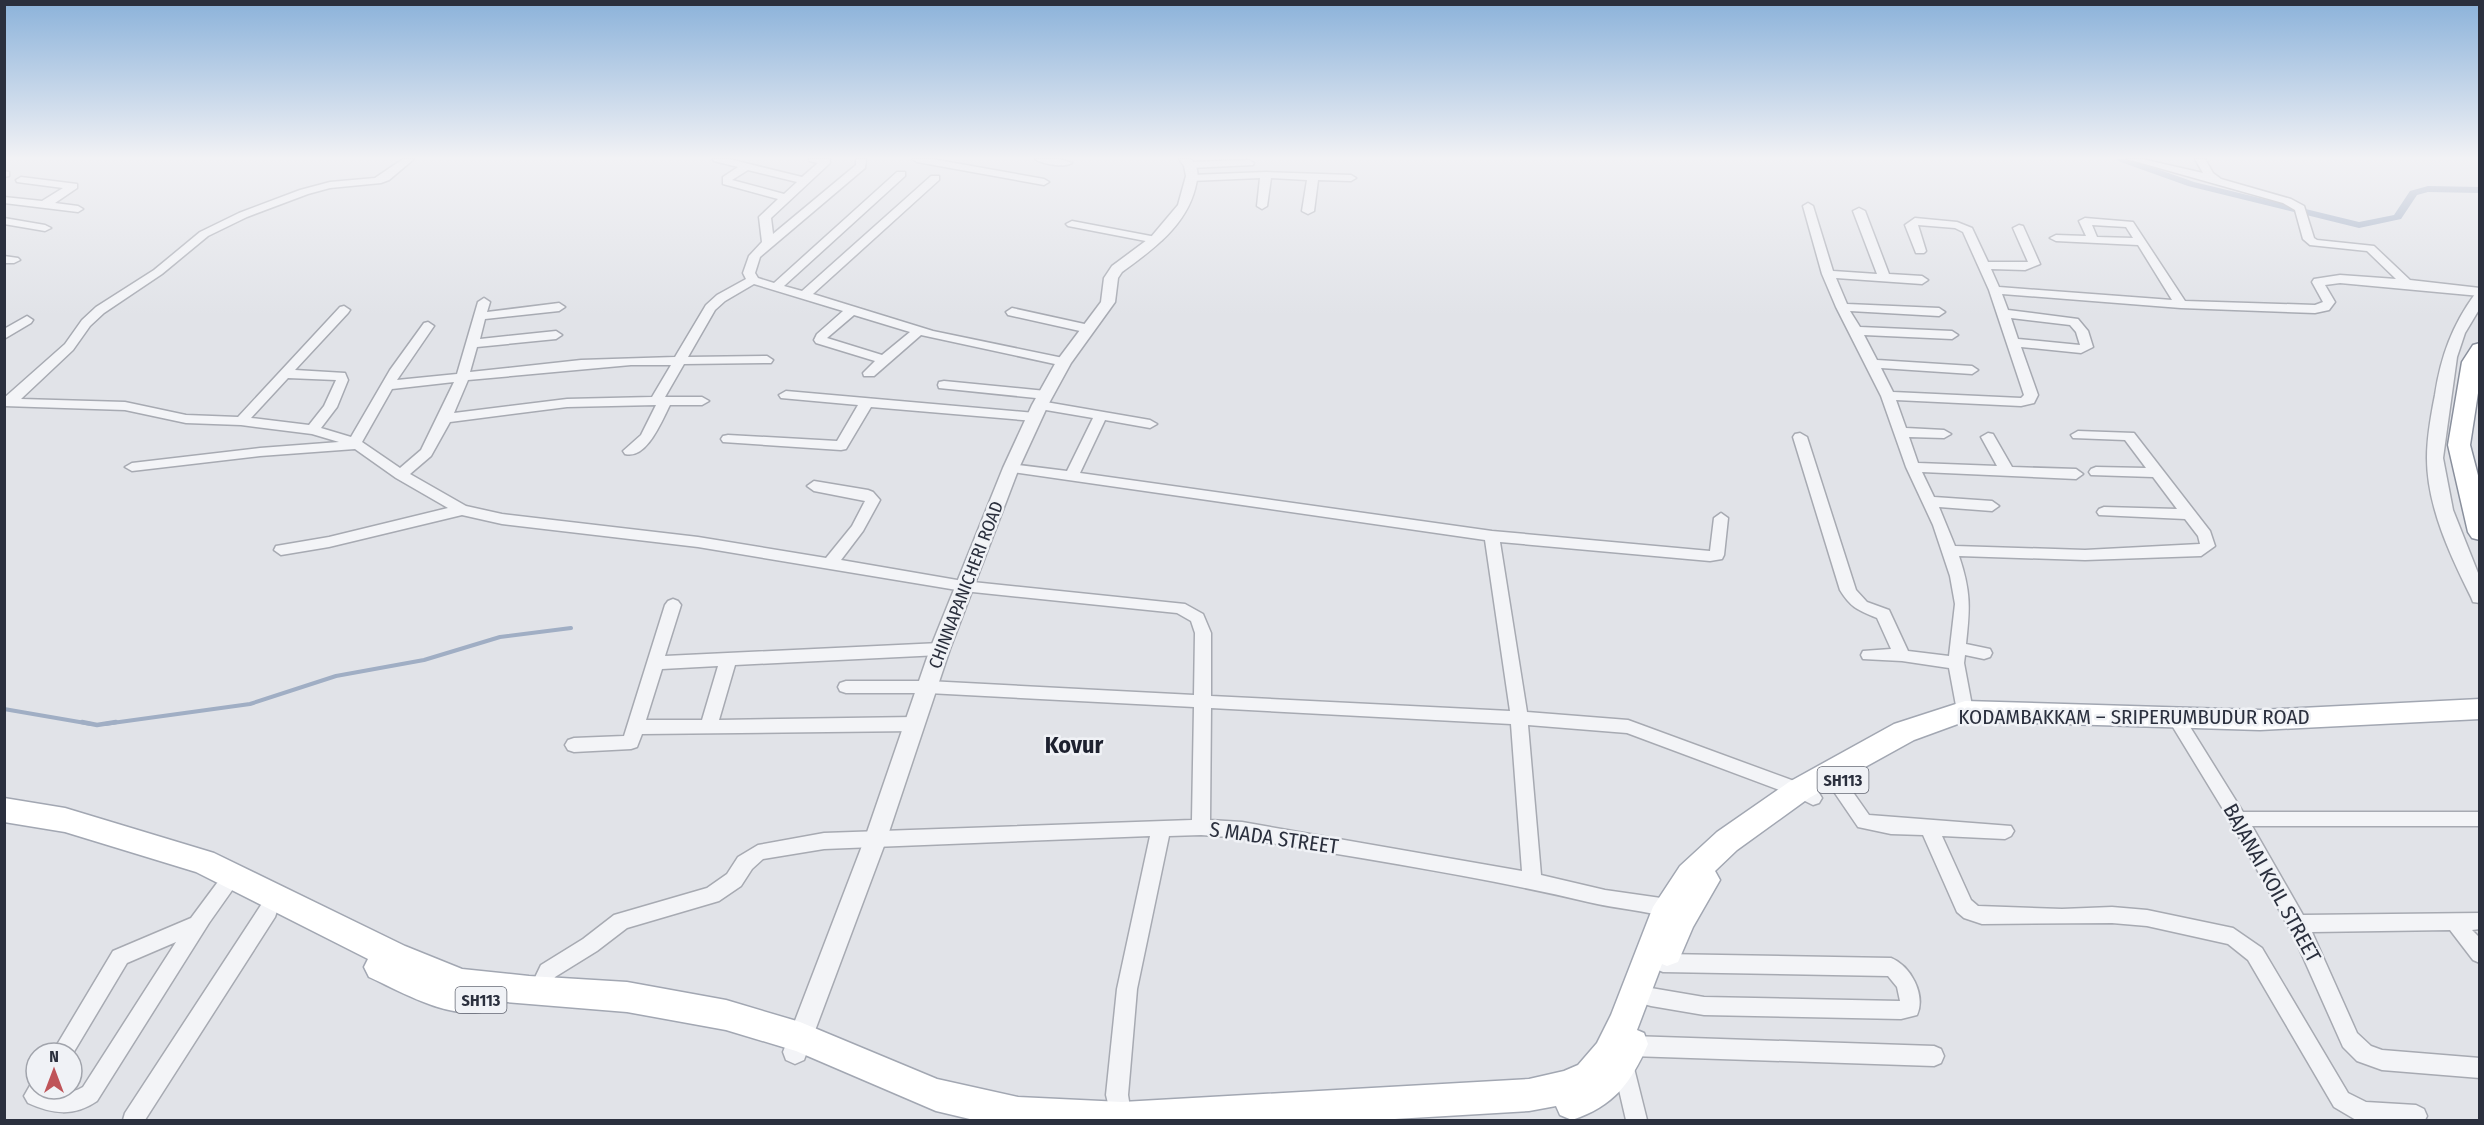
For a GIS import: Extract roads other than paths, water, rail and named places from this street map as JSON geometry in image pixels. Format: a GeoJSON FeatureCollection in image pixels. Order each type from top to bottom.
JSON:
{"type":"FeatureCollection","features":[{"type":"Feature","properties":{"kind":"main road"},"geometry":{"type":"LineString","coordinates":[[2480,349],[2472,363],[2459,445],[2480,532]]}},
{"type":"Feature","properties":{"kind":"main road","name":"KODAMBAKKAM – SRIPERUMBUDUR ROAD"},"geometry":{"type":"LineString","coordinates":[[4,810],[65,820],[204,862],[394,956],[462,983],[538,992],[627,997],[726,1015],[798,1045],[936,1095],[1017,1114],[1122,1120],[1529,1095],[1569,1088],[1590,1076],[1609,1054],[1675,913],[1690,874],[1712,855],[1904,732],[1965,711],[2180,725],[2480,709]]}},
{"type":"Feature","properties":{"kind":"main road","name":"KODAMBAKKAM – SRIPERUMBUDUR ROAD"},"geometry":{"type":"LineString","coordinates":[[1816,790],[1913,741],[1965,722],[2348,730],[2480,719]]}},
{"type":"Feature","properties":{"kind":"main road","name":"KODAMBAKKAM – SRIPERUMBUDUR ROAD"},"geometry":{"type":"LineString","coordinates":[[4,823],[54,831],[192,873],[441,994],[522,1005],[620,1010],[798,1045],[929,1110],[973,1120]]}},
{"type":"Feature","properties":{"kind":"main road","name":"KODAMBAKKAM – SRIPERUMBUDUR ROAD"},"geometry":{"type":"LineString","coordinates":[[1361,1120],[1533,1111],[1576,1102],[1602,1088],[1627,1055],[1663,963],[1675,913]]}},
{"type":"Feature","properties":{"kind":"street"},"geometry":{"type":"LineString","coordinates":[[7,402],[69,347],[86,323],[100,310],[158,272],[204,234],[252,212]]}},
{"type":"Feature","properties":{"kind":"street"},"geometry":{"type":"LineString","coordinates":[[768,243],[765,217],[771,212]]}},
{"type":"Feature","properties":{"kind":"street"},"geometry":{"type":"LineString","coordinates":[[806,212],[755,256],[749,273],[753,280],[803,297],[919,330],[1064,362]]}},
{"type":"Feature","properties":{"kind":"street"},"geometry":{"type":"LineString","coordinates":[[775,288],[860,212]]}},
{"type":"Feature","properties":{"kind":"street"},"geometry":{"type":"LineString","coordinates":[[803,297],[898,212]]}},
{"type":"Feature","properties":{"kind":"street","name":"CHINNAPANICHERI ROAD"},"geometry":{"type":"LineString","coordinates":[[798,1045],[876,838],[963,586],[1011,468],[1064,362],[1108,302],[1111,278],[1117,269],[1156,240],[1179,212]]}},
{"type":"Feature","properties":{"kind":"street"},"geometry":{"type":"LineString","coordinates":[[1810,212],[1828,274],[1842,307],[1888,396],[1913,467],[1931,502],[1958,576],[1963,604],[1957,656],[1965,711]]}},
{"type":"Feature","properties":{"kind":"street"},"geometry":{"type":"LineString","coordinates":[[1859,212],[1885,278]]}},
{"type":"Feature","properties":{"kind":"street"},"geometry":{"type":"LineString","coordinates":[[2300,212],[2312,241],[2319,244],[2370,248],[2407,284]]}},
{"type":"Feature","properties":{"kind":"street"},"geometry":{"type":"LineString","coordinates":[[4,221],[45,228]]}},
{"type":"Feature","properties":{"kind":"street"},"geometry":{"type":"LineString","coordinates":[[1888,396],[2021,402],[2029,400],[2031,395],[1995,291],[1971,234],[1964,226],[1918,221],[1912,223],[1920,251]]}},
{"type":"Feature","properties":{"kind":"street"},"geometry":{"type":"LineString","coordinates":[[2093,240],[2085,221],[2126,223],[2132,227],[2181,304]]}},
{"type":"Feature","properties":{"kind":"street"},"geometry":{"type":"LineString","coordinates":[[1072,224],[1156,240]]}},
{"type":"Feature","properties":{"kind":"street"},"geometry":{"type":"LineString","coordinates":[[1984,266],[2025,267],[2034,264],[2019,228]]}},
{"type":"Feature","properties":{"kind":"street"},"geometry":{"type":"LineString","coordinates":[[2056,238],[2142,242]]}},
{"type":"Feature","properties":{"kind":"street"},"geometry":{"type":"LineString","coordinates":[[1828,274],[1922,280]]}},
{"type":"Feature","properties":{"kind":"street"},"geometry":{"type":"LineString","coordinates":[[630,451],[647,437],[679,362],[715,302],[753,280]]}},
{"type":"Feature","properties":{"kind":"street"},"geometry":{"type":"LineString","coordinates":[[1995,291],[2181,304],[2315,309],[2325,307],[2329,302],[2318,282],[2326,280],[2407,284],[2480,292]]}},
{"type":"Feature","properties":{"kind":"street"},"geometry":{"type":"LineString","coordinates":[[2480,297],[2462,321],[2447,362],[2435,460],[2444,507],[2458,554],[2480,597]]}},
{"type":"Feature","properties":{"kind":"street"},"geometry":{"type":"LineString","coordinates":[[400,475],[426,453],[445,418],[463,376],[484,302]]}},
{"type":"Feature","properties":{"kind":"street"},"geometry":{"type":"LineString","coordinates":[[480,316],[559,307]]}},
{"type":"Feature","properties":{"kind":"street"},"geometry":{"type":"LineString","coordinates":[[1842,307],[1940,312]]}},
{"type":"Feature","properties":{"kind":"street"},"geometry":{"type":"LineString","coordinates":[[241,422],[344,310]]}},
{"type":"Feature","properties":{"kind":"street"},"geometry":{"type":"LineString","coordinates":[[851,310],[820,337],[820,340],[884,360]]}},
{"type":"Feature","properties":{"kind":"street"},"geometry":{"type":"LineString","coordinates":[[1012,312],[1089,329]]}},
{"type":"Feature","properties":{"kind":"street"},"geometry":{"type":"LineString","coordinates":[[2003,313],[2074,322],[2082,331],[2087,347],[2074,348],[2013,342]]}},
{"type":"Feature","properties":{"kind":"street"},"geometry":{"type":"LineString","coordinates":[[4,335],[27,320]]}},
{"type":"Feature","properties":{"kind":"street"},"geometry":{"type":"LineString","coordinates":[[355,444],[396,370],[428,326]]}},
{"type":"Feature","properties":{"kind":"street"},"geometry":{"type":"LineString","coordinates":[[869,373],[919,330]]}},
{"type":"Feature","properties":{"kind":"street"},"geometry":{"type":"LineString","coordinates":[[1856,331],[1952,335]]}},
{"type":"Feature","properties":{"kind":"street"},"geometry":{"type":"LineString","coordinates":[[472,344],[556,335]]}},
{"type":"Feature","properties":{"kind":"street"},"geometry":{"type":"LineString","coordinates":[[389,386],[580,364],[767,360]]}},
{"type":"Feature","properties":{"kind":"street"},"geometry":{"type":"LineString","coordinates":[[1873,364],[1972,370]]}},
{"type":"Feature","properties":{"kind":"street"},"geometry":{"type":"LineString","coordinates":[[287,374],[332,375],[340,376],[342,380],[330,407],[313,430]]}},
{"type":"Feature","properties":{"kind":"street"},"geometry":{"type":"LineString","coordinates":[[944,385],[1040,406],[1150,424]]}},
{"type":"Feature","properties":{"kind":"street"},"geometry":{"type":"LineString","coordinates":[[786,395],[867,402],[1040,406]]}},
{"type":"Feature","properties":{"kind":"street"},"geometry":{"type":"LineString","coordinates":[[445,418],[567,403],[702,401]]}},
{"type":"Feature","properties":{"kind":"street"},"geometry":{"type":"LineString","coordinates":[[7,402],[125,406],[186,420],[241,422],[313,430],[355,444],[400,475],[462,510],[502,519],[698,542],[963,586],[1180,608],[1197,618],[1203,633],[1201,827]]}},
{"type":"Feature","properties":{"kind":"street"},"geometry":{"type":"LineString","coordinates":[[728,439],[841,446],[867,402]]}},
{"type":"Feature","properties":{"kind":"street"},"geometry":{"type":"LineString","coordinates":[[1071,477],[1101,416]]}},
{"type":"Feature","properties":{"kind":"street"},"geometry":{"type":"LineString","coordinates":[[1901,432],[1944,434]]}},
{"type":"Feature","properties":{"kind":"street"},"geometry":{"type":"LineString","coordinates":[[1948,551],[2085,555],[2201,551],[2208,546],[2205,535],[2129,436],[2078,435]]}},
{"type":"Feature","properties":{"kind":"street"},"geometry":{"type":"LineString","coordinates":[[1800,436],[1848,590],[1854,600],[1862,606],[1883,614],[1888,620],[1902,655]]}},
{"type":"Feature","properties":{"kind":"street"},"geometry":{"type":"LineString","coordinates":[[1988,437],[2007,471]]}},
{"type":"Feature","properties":{"kind":"street"},"geometry":{"type":"LineString","coordinates":[[132,467],[228,455],[355,444]]}},
{"type":"Feature","properties":{"kind":"street"},"geometry":{"type":"LineString","coordinates":[[1913,467],[2076,474]]}},
{"type":"Feature","properties":{"kind":"street"},"geometry":{"type":"LineString","coordinates":[[1011,468],[1492,536],[1710,556],[1717,555],[1721,518]]}},
{"type":"Feature","properties":{"kind":"street"},"geometry":{"type":"LineString","coordinates":[[2096,472],[2157,473]]}},
{"type":"Feature","properties":{"kind":"street"},"geometry":{"type":"LineString","coordinates":[[814,486],[867,495],[873,500],[858,528],[830,564]]}},
{"type":"Feature","properties":{"kind":"street"},"geometry":{"type":"LineString","coordinates":[[1931,502],[1992,506]]}},
{"type":"Feature","properties":{"kind":"street"},"geometry":{"type":"LineString","coordinates":[[281,550],[329,542],[462,510]]}},
{"type":"Feature","properties":{"kind":"street"},"geometry":{"type":"LineString","coordinates":[[2104,512],[2188,514]]}},
{"type":"Feature","properties":{"kind":"street"},"geometry":{"type":"LineString","coordinates":[[1492,536],[1519,717],[1532,881]]}},
{"type":"Feature","properties":{"kind":"street"},"geometry":{"type":"LineString","coordinates":[[574,745],[631,742],[673,605]]}},
{"type":"Feature","properties":{"kind":"street"},"geometry":{"type":"LineString","coordinates":[[654,663],[940,649]]}},
{"type":"Feature","properties":{"kind":"street"},"geometry":{"type":"LineString","coordinates":[[1869,655],[1902,655],[1911,658],[1984,652]]}},
{"type":"Feature","properties":{"kind":"street"},"geometry":{"type":"LineString","coordinates":[[709,726],[728,660]]}},
{"type":"Feature","properties":{"kind":"street"},"geometry":{"type":"LineString","coordinates":[[846,687],[928,687],[1589,722],[1628,727],[1816,790],[1864,822],[1929,828],[2005,831]]}},
{"type":"Feature","properties":{"kind":"street"},"geometry":{"type":"LineString","coordinates":[[636,727],[915,724]]}},
{"type":"Feature","properties":{"kind":"street","name":"BAJANAI KOIL STREET"},"geometry":{"type":"LineString","coordinates":[[2180,725],[2238,819],[2297,924],[2350,1040],[2364,1054],[2382,1060],[2480,1068]]}},
{"type":"Feature","properties":{"kind":"street"},"geometry":{"type":"LineString","coordinates":[[2238,819],[2480,819]]}},
{"type":"Feature","properties":{"kind":"street","name":"S MADA STREET"},"geometry":{"type":"LineString","coordinates":[[538,992],[548,971],[590,945],[621,921],[712,895],[734,880],[745,863],[758,853],[824,841],[1201,827],[1242,830],[1532,881],[1675,913]]}},
{"type":"Feature","properties":{"kind":"street"},"geometry":{"type":"LineString","coordinates":[[1929,828],[1960,899],[1971,912],[1982,916],[2112,915],[2147,918],[2203,929],[2240,941],[2255,954],[2341,1100],[2348,1108],[2357,1112],[2416,1116]]}},
{"type":"Feature","properties":{"kind":"street"},"geometry":{"type":"LineString","coordinates":[[1122,1120],[1117,1095],[1127,989],[1161,829]]}},
{"type":"Feature","properties":{"kind":"street"},"geometry":{"type":"LineString","coordinates":[[84,1099],[90,1094],[198,924],[224,890]]}},
{"type":"Feature","properties":{"kind":"street"},"geometry":{"type":"LineString","coordinates":[[133,1120],[268,911]]}},
{"type":"Feature","properties":{"kind":"street"},"geometry":{"type":"LineString","coordinates":[[2297,924],[2480,921]]}},
{"type":"Feature","properties":{"kind":"street"},"geometry":{"type":"LineString","coordinates":[[2456,922],[2480,954]]}},
{"type":"Feature","properties":{"kind":"street"},"geometry":{"type":"LineString","coordinates":[[69,1041],[120,957],[198,924]]}},
{"type":"Feature","properties":{"kind":"street"},"geometry":{"type":"LineString","coordinates":[[1651,997],[1704,1006],[1760,1009],[1901,1010],[1910,1008],[1911,1000],[1899,972],[1891,967],[1663,963]]}},
{"type":"Feature","properties":{"kind":"street"},"geometry":{"type":"LineString","coordinates":[[1637,1120],[1627,1055],[1934,1056]]}},
{"type":"Feature","properties":{"kind":"street"},"geometry":{"type":"LineString","coordinates":[[44,1101],[72,1103],[82,1101]]}},
{"type":"Feature","properties":{"kind":"waterway"},"geometry":{"type":"LineString","coordinates":[[2304,212],[2359,225],[2397,217],[2401,212]]}},
{"type":"Feature","properties":{"kind":"waterway"},"geometry":{"type":"LineString","coordinates":[[105,724],[250,704],[336,676],[424,660],[500,637],[571,628]]}},
{"type":"Feature","properties":{"kind":"waterway"},"geometry":{"type":"LineString","coordinates":[[4,709],[91,724]]}},
{"type":"Feature","properties":{"kind":"waterway"},"geometry":{"type":"LineString","coordinates":[[82,722],[97,725],[116,722]]}},
{"type":"Feature","properties":{"kind":"district","name":"Kovur"},"geometry":{"type":"Point","coordinates":[1074,745]}}]}
